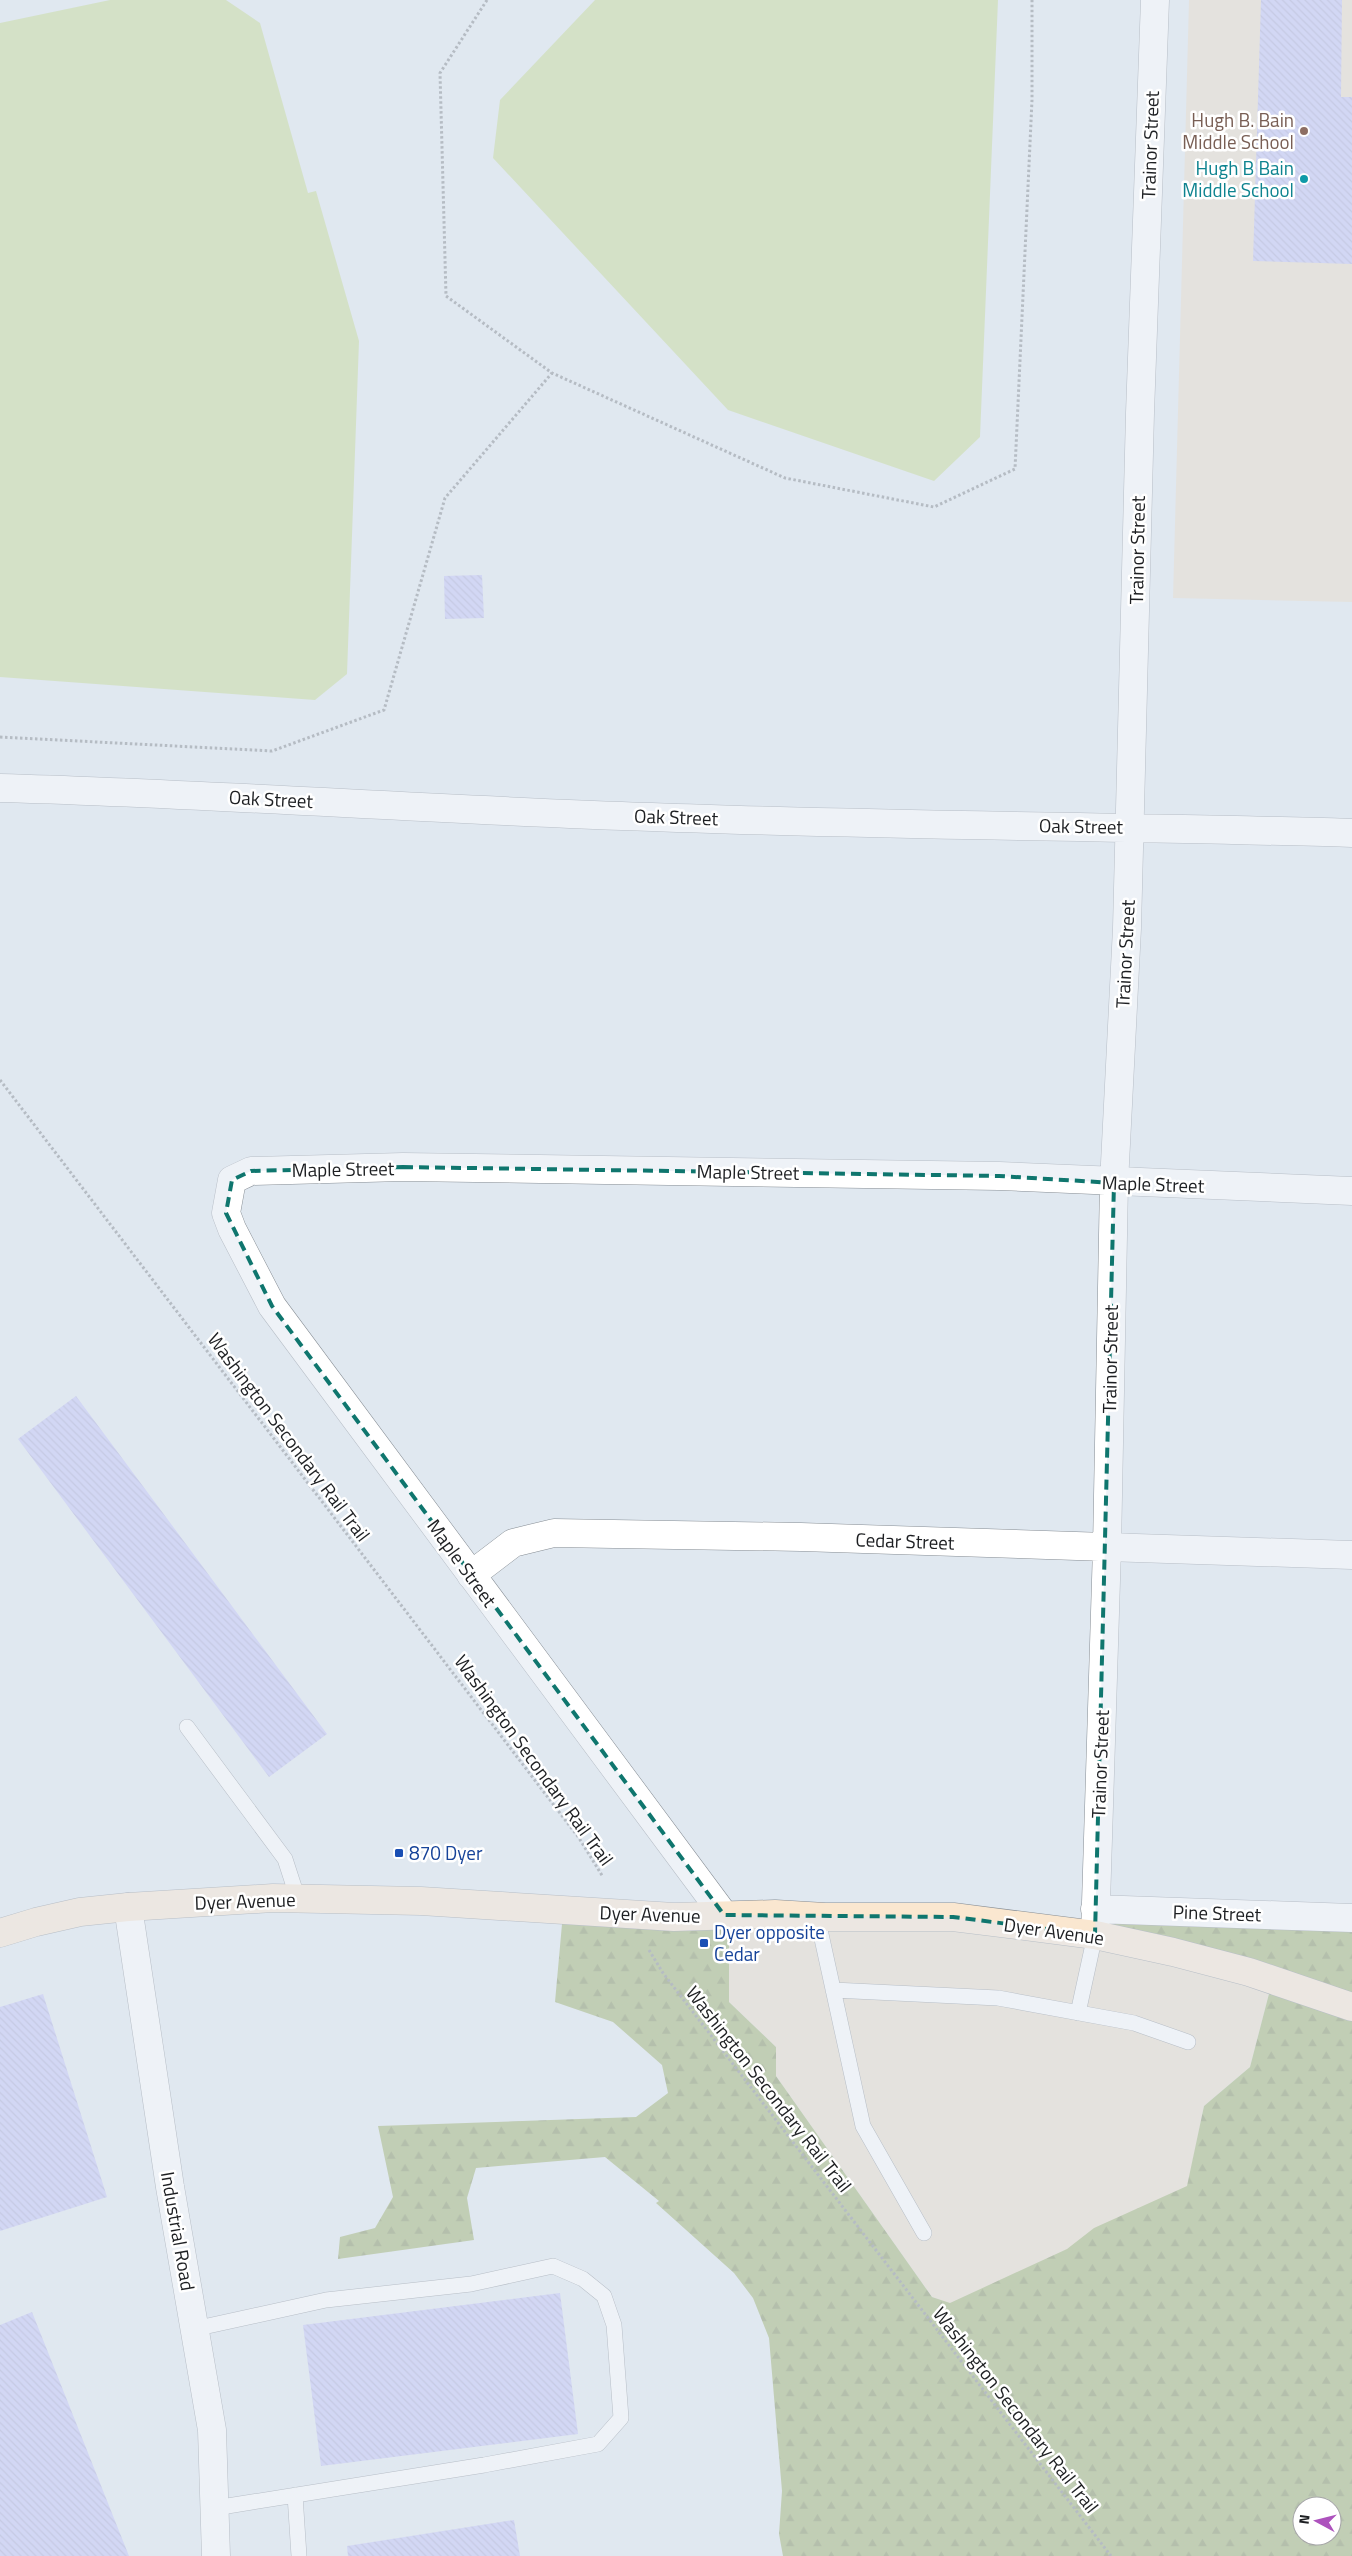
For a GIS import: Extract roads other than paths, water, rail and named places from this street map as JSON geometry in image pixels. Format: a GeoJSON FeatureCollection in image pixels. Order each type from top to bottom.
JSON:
{"type":"FeatureCollection","features":[{"type":"Feature","properties":{"kind":"main road","name":"Dyer Avenue"},"geometry":{"type":"LineString","coordinates":[[0,1934],[36,1922],[80,1912],[128,1906],[298,1899],[421,1901],[674,1917],[724,1915],[953,1917],[1095,1922],[1173,1952],[1248,1972],[1352,2007]]}},
{"type":"Feature","properties":{"kind":"street","name":"Trainor Street"},"geometry":{"type":"LineString","coordinates":[[1095,1922],[1114,1183],[1127,928],[1140,413],[1155,0]]}},
{"type":"Feature","properties":{"kind":"street","name":"Oak Street"},"geometry":{"type":"LineString","coordinates":[[0,788],[104,791],[652,817],[1130,826],[1352,834]]}},
{"type":"Feature","properties":{"kind":"street","name":"Maple Street"},"geometry":{"type":"LineString","coordinates":[[724,1915],[272,1306],[232,1229],[226,1213],[232,1180],[251,1171],[403,1167],[999,1176],[1114,1183],[1352,1191]]}},
{"type":"Feature","properties":{"kind":"street","name":"Cedar Street"},"geometry":{"type":"LineString","coordinates":[[471,1576],[513,1543],[554,1533],[801,1537],[1352,1555]]}},
{"type":"Feature","properties":{"kind":"street","name":"Industrial Road"},"geometry":{"type":"LineString","coordinates":[[128,1906],[170,2187],[212,2430],[216,2556]]}},
{"type":"Feature","properties":{"kind":"street","name":"Pine Street"},"geometry":{"type":"LineString","coordinates":[[1095,1922],[1352,1918]]}},
{"type":"Feature","properties":{"kind":"lane"},"geometry":{"type":"LineString","coordinates":[[187,1727],[285,1859],[298,1899]]}},
{"type":"Feature","properties":{"kind":"lane"},"geometry":{"type":"LineString","coordinates":[[817,1916],[863,2126],[924,2233]]}},
{"type":"Feature","properties":{"kind":"lane"},"geometry":{"type":"LineString","coordinates":[[1078,2013],[1095,1922]]}},
{"type":"Feature","properties":{"kind":"lane"},"geometry":{"type":"LineString","coordinates":[[833,1990],[998,1998],[1134,2023],[1188,2042]]}},
{"type":"Feature","properties":{"kind":"lane"},"geometry":{"type":"LineString","coordinates":[[194,2329],[326,2300],[471,2284],[554,2266],[583,2279],[604,2296],[614,2325],[621,2418],[598,2444],[215,2508]]}},
{"type":"Feature","properties":{"kind":"lane"},"geometry":{"type":"LineString","coordinates":[[295,2495],[299,2556]]}},
{"type":"Feature","properties":{"kind":"place","name":"Hugh B. Bain Middle School"},"geometry":{"type":"Point","coordinates":[1304,131]}},
{"type":"Feature","properties":{"kind":"place","name":"Hugh B Bain Middle School"},"geometry":{"type":"Point","coordinates":[1304,179]}},
{"type":"Feature","properties":{"kind":"place","name":"870 Dyer"},"geometry":{"type":"Point","coordinates":[399,1853]}},
{"type":"Feature","properties":{"kind":"place","name":"Dyer opposite Cedar"},"geometry":{"type":"Point","coordinates":[704,1943]}}]}
